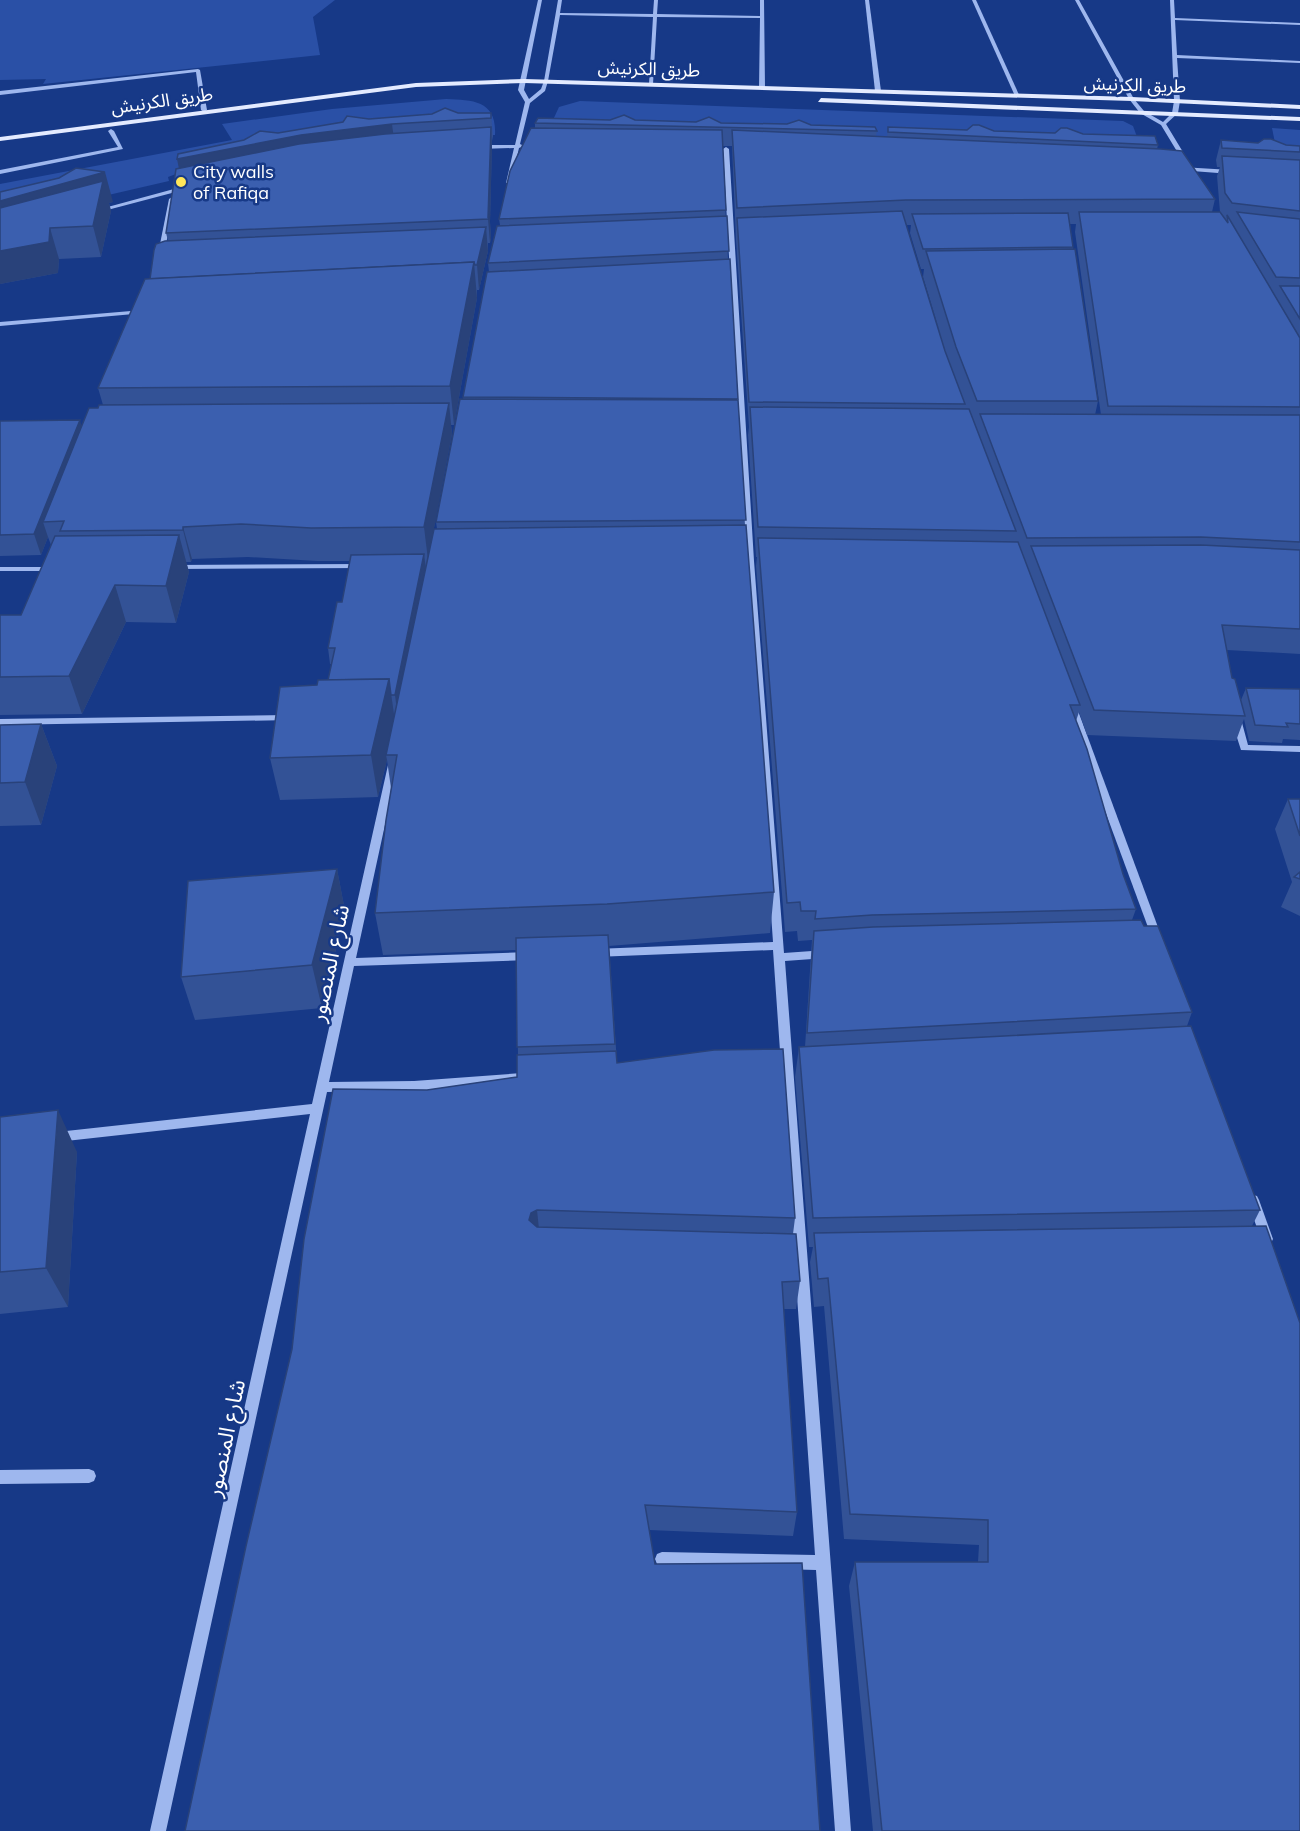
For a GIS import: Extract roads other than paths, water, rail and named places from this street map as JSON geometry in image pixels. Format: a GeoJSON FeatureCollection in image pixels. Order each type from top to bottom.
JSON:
{"type":"FeatureCollection","features":[{"type":"Feature","properties":{"kind":"main road","name":"طريق الكرنيش"},"geometry":{"type":"LineString","coordinates":[[0,139],[204,110],[416,86],[524,81],[1132,99],[1300,107]]}},
{"type":"Feature","properties":{"kind":"main road","name":"طريق الكرنيش"},"geometry":{"type":"LineString","coordinates":[[0,146],[416,94],[543,90],[735,97]]}},
{"type":"Feature","properties":{"kind":"main road","name":"طريق الكرنيش"},"geometry":{"type":"LineString","coordinates":[[807,99],[1300,119]]}},
{"type":"Feature","properties":{"kind":"street"},"geometry":{"type":"LineString","coordinates":[[507,190],[522,146],[528,102],[522,90],[540,0]]}},
{"type":"Feature","properties":{"kind":"street"},"geometry":{"type":"LineString","coordinates":[[528,102],[543,90],[546,81],[560,0]]}},
{"type":"Feature","properties":{"kind":"street"},"geometry":{"type":"LineString","coordinates":[[651,84],[656,0]]}},
{"type":"Feature","properties":{"kind":"street"},"geometry":{"type":"LineString","coordinates":[[762,0],[762,88]]}},
{"type":"Feature","properties":{"kind":"street"},"geometry":{"type":"LineString","coordinates":[[867,0],[878,91]]}},
{"type":"Feature","properties":{"kind":"street"},"geometry":{"type":"LineString","coordinates":[[974,0],[1018,96]]}},
{"type":"Feature","properties":{"kind":"street"},"geometry":{"type":"LineString","coordinates":[[1077,0],[1132,99],[1142,112],[1163,124],[1196,180]]}},
{"type":"Feature","properties":{"kind":"street"},"geometry":{"type":"LineString","coordinates":[[1163,124],[1175,113],[1177,101],[1172,0]]}},
{"type":"Feature","properties":{"kind":"street"},"geometry":{"type":"LineString","coordinates":[[557,14],[762,17]]}},
{"type":"Feature","properties":{"kind":"street"},"geometry":{"type":"LineString","coordinates":[[1173,19],[1300,24]]}},
{"type":"Feature","properties":{"kind":"street"},"geometry":{"type":"LineString","coordinates":[[1174,56],[1300,62]]}},
{"type":"Feature","properties":{"kind":"street"},"geometry":{"type":"LineString","coordinates":[[0,93],[198,70],[204,110]]}},
{"type":"Feature","properties":{"kind":"street"},"geometry":{"type":"LineString","coordinates":[[0,172],[121,148],[111,131]]}},
{"type":"Feature","properties":{"kind":"street"},"geometry":{"type":"LineString","coordinates":[[469,147],[522,146]]}},
{"type":"Feature","properties":{"kind":"street"},"geometry":{"type":"LineString","coordinates":[[725,149],[731,236],[729,281],[741,429],[744,561],[778,952],[782,1071],[800,1255],[843,1831]]}},
{"type":"Feature","properties":{"kind":"street"},"geometry":{"type":"LineString","coordinates":[[1169,168],[1234,172]]}},
{"type":"Feature","properties":{"kind":"street"},"geometry":{"type":"LineString","coordinates":[[88,213],[197,186]]}},
{"type":"Feature","properties":{"kind":"street"},"geometry":{"type":"LineString","coordinates":[[159,262],[174,191]]}},
{"type":"Feature","properties":{"kind":"street"},"geometry":{"type":"LineString","coordinates":[[134,323],[143,300]]}},
{"type":"Feature","properties":{"kind":"street"},"geometry":{"type":"LineString","coordinates":[[0,324],[150,312]]}},
{"type":"Feature","properties":{"kind":"street"},"geometry":{"type":"LineString","coordinates":[[37,579],[46,558]]}},
{"type":"Feature","properties":{"kind":"street"},"geometry":{"type":"LineString","coordinates":[[744,561],[764,561]]}},
{"type":"Feature","properties":{"kind":"street"},"geometry":{"type":"LineString","coordinates":[[161,567],[376,566]]}},
{"type":"Feature","properties":{"kind":"street"},"geometry":{"type":"LineString","coordinates":[[0,569],[66,568]]}},
{"type":"Feature","properties":{"kind":"street"},"geometry":{"type":"LineString","coordinates":[[1069,700],[1153,944]]}},
{"type":"Feature","properties":{"kind":"street"},"geometry":{"type":"LineString","coordinates":[[1233,710],[1244,748],[1300,749]]}},
{"type":"Feature","properties":{"kind":"street"},"geometry":{"type":"LineString","coordinates":[[0,722],[296,718]]}},
{"type":"Feature","properties":{"kind":"street","name":"شارع المنصور"},"geometry":{"type":"LineString","coordinates":[[158,1831],[395,752]]}},
{"type":"Feature","properties":{"kind":"street"},"geometry":{"type":"LineString","coordinates":[[579,954],[834,953]]}},
{"type":"Feature","properties":{"kind":"street"},"geometry":{"type":"LineString","coordinates":[[349,962],[544,955]]}},
{"type":"Feature","properties":{"kind":"street"},"geometry":{"type":"LineString","coordinates":[[782,1071],[803,1070]]}},
{"type":"Feature","properties":{"kind":"street"},"geometry":{"type":"LineString","coordinates":[[322,1087],[414,1086],[531,1077]]}},
{"type":"Feature","properties":{"kind":"street"},"geometry":{"type":"LineString","coordinates":[[47,1138],[317,1108]]}},
{"type":"Feature","properties":{"kind":"street"},"geometry":{"type":"LineString","coordinates":[[1249,1191],[1264,1246]]}},
{"type":"Feature","properties":{"kind":"street"},"geometry":{"type":"LineString","coordinates":[[0,1477],[89,1476]]}},
{"type":"Feature","properties":{"kind":"street"},"geometry":{"type":"LineString","coordinates":[[662,1559],[823,1563]]}},
{"type":"Feature","properties":{"kind":"place","name":"City walls of Rafiqa"},"geometry":{"type":"Point","coordinates":[181,182]}}]}
